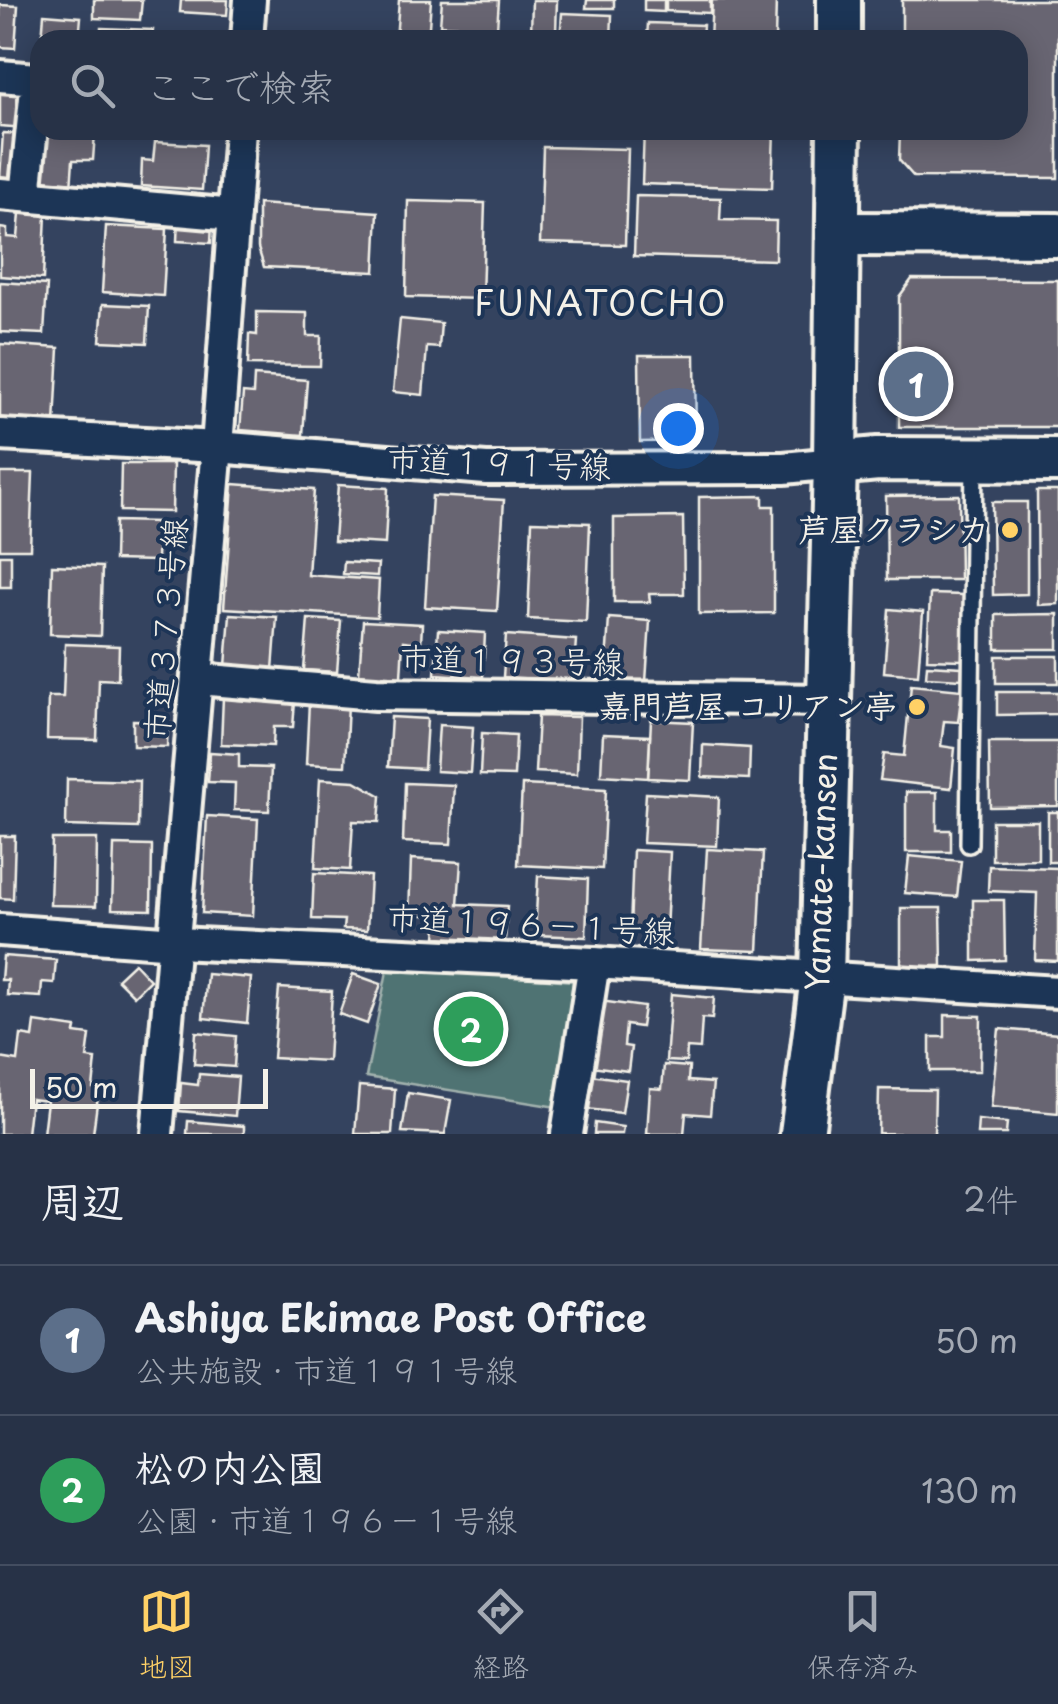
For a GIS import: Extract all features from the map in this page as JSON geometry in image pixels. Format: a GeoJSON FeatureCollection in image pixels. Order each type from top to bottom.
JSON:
{"type":"FeatureCollection","features":[{"type":"Feature","properties":{"kind":"street"},"geometry":{"type":"LineString","coordinates":[[248,30],[250,0]]}},
{"type":"Feature","properties":{"kind":"street"},"geometry":{"type":"LineString","coordinates":[[840,0],[840,30]]}},
{"type":"Feature","properties":{"kind":"street"},"geometry":{"type":"LineString","coordinates":[[0,76],[30,79]]}},
{"type":"Feature","properties":{"kind":"street"},"geometry":{"type":"LineString","coordinates":[[30,114],[13,195],[234,214]]}},
{"type":"Feature","properties":{"kind":"street","name":"市道３７３号線"},"geometry":{"type":"LineString","coordinates":[[157,1134],[218,447],[239,140]]}},
{"type":"Feature","properties":{"kind":"street","name":"Yamate-kansen"},"geometry":{"type":"LineString","coordinates":[[802,1134],[822,976],[839,140]]}},
{"type":"Feature","properties":{"kind":"street"},"geometry":{"type":"LineString","coordinates":[[839,234],[1058,235]]}},
{"type":"Feature","properties":{"kind":"street","name":"市道１９１号線"},"geometry":{"type":"LineString","coordinates":[[0,435],[218,447],[486,470],[784,468],[878,459],[1058,460]]}},
{"type":"Feature","properties":{"kind":"street","name":"市道１９３号線"},"geometry":{"type":"LineString","coordinates":[[198,678],[376,694],[827,700]]}},
{"type":"Feature","properties":{"kind":"street","name":"市道１９６－１号線"},"geometry":{"type":"LineString","coordinates":[[0,930],[176,944],[594,963],[1058,992]]}},
{"type":"Feature","properties":{"kind":"street"},"geometry":{"type":"LineString","coordinates":[[568,1134],[594,963]]}},
{"type":"Feature","properties":{"kind":"lane"},"geometry":{"type":"LineString","coordinates":[[969,844],[974,460]]}},
{"type":"Feature","properties":{"kind":"green space"},"geometry":{"type":"Polygon","coordinates":[[[388,966],[573,981],[557,1107],[366,1077],[388,966]]]}},
{"type":"Feature","properties":{"kind":"building"},"geometry":{"type":"Polygon","coordinates":[[[94,0],[142,0],[140,20],[94,18],[94,0]]]}},
{"type":"Feature","properties":{"kind":"building"},"geometry":{"type":"Polygon","coordinates":[[[181,0],[228,0],[227,15],[180,12],[181,0]]]}},
{"type":"Feature","properties":{"kind":"building"},"geometry":{"type":"Polygon","coordinates":[[[399,0],[431,0],[429,30],[397,30],[399,0]]]}},
{"type":"Feature","properties":{"kind":"building"},"geometry":{"type":"Polygon","coordinates":[[[442,0],[499,0],[497,28],[440,25],[442,0]]]}},
{"type":"Feature","properties":{"kind":"building"},"geometry":{"type":"Polygon","coordinates":[[[532,0],[557,0],[556,30],[531,30],[532,0]]]}},
{"type":"Feature","properties":{"kind":"building"},"geometry":{"type":"Polygon","coordinates":[[[587,0],[614,0],[614,8],[586,8],[587,0]]]}},
{"type":"Feature","properties":{"kind":"building"},"geometry":{"type":"Polygon","coordinates":[[[644,0],[664,0],[664,12],[644,11],[644,0]]]}},
{"type":"Feature","properties":{"kind":"building"},"geometry":{"type":"Polygon","coordinates":[[[666,0],[710,0],[710,13],[666,11],[666,0]]]}},
{"type":"Feature","properties":{"kind":"building"},"geometry":{"type":"Polygon","coordinates":[[[712,0],[776,0],[775,30],[710,30],[712,0]]]}},
{"type":"Feature","properties":{"kind":"building"},"geometry":{"type":"Polygon","coordinates":[[[902,0],[1058,0],[1058,178],[914,177],[899,160],[900,140],[1028,140],[1028,30],[902,30],[902,0]]]}},
{"type":"Feature","properties":{"kind":"building"},"geometry":{"type":"Polygon","coordinates":[[[0,5],[18,6],[15,48],[0,47],[0,5]]]}},
{"type":"Feature","properties":{"kind":"building"},"geometry":{"type":"Polygon","coordinates":[[[562,13],[612,15],[611,30],[561,30],[562,13]]]}},
{"type":"Feature","properties":{"kind":"building"},"geometry":{"type":"Polygon","coordinates":[[[44,14],[81,17],[80,30],[43,30],[44,14]]]}},
{"type":"Feature","properties":{"kind":"building"},"geometry":{"type":"Polygon","coordinates":[[[648,23],[703,25],[703,30],[648,30],[648,23]]]}},
{"type":"Feature","properties":{"kind":"building"},"geometry":{"type":"Polygon","coordinates":[[[0,89],[28,91],[26,128],[0,126],[0,89]]]}},
{"type":"Feature","properties":{"kind":"building"},"geometry":{"type":"Polygon","coordinates":[[[3,133],[21,134],[19,179],[0,178],[3,133]]]}},
{"type":"Feature","properties":{"kind":"building"},"geometry":{"type":"Polygon","coordinates":[[[44,140],[94,140],[93,160],[73,160],[71,188],[41,186],[44,140]]]}},
{"type":"Feature","properties":{"kind":"building"},"geometry":{"type":"Polygon","coordinates":[[[644,140],[774,140],[772,188],[642,184],[644,140]]]}},
{"type":"Feature","properties":{"kind":"building"},"geometry":{"type":"Polygon","coordinates":[[[155,142],[205,145],[202,190],[141,186],[142,160],[153,161],[155,142]]]}},
{"type":"Feature","properties":{"kind":"building"},"geometry":{"type":"Polygon","coordinates":[[[543,147],[628,149],[625,245],[540,243],[543,147]]]}},
{"type":"Feature","properties":{"kind":"building"},"geometry":{"type":"Polygon","coordinates":[[[636,196],[721,198],[720,220],[776,221],[775,260],[634,256],[636,196]]]}},
{"type":"Feature","properties":{"kind":"building"},"geometry":{"type":"Polygon","coordinates":[[[408,201],[485,203],[482,299],[406,297],[408,201]]]}},
{"type":"Feature","properties":{"kind":"building"},"geometry":{"type":"Polygon","coordinates":[[[258,204],[378,212],[375,272],[264,267],[258,248],[258,204]]]}},
{"type":"Feature","properties":{"kind":"building"},"geometry":{"type":"Polygon","coordinates":[[[20,213],[46,214],[43,279],[0,276],[0,228],[7,229],[7,237],[18,238],[20,213]]]}},
{"type":"Feature","properties":{"kind":"building"},"geometry":{"type":"Polygon","coordinates":[[[178,219],[212,221],[211,243],[177,241],[178,219]]]}},
{"type":"Feature","properties":{"kind":"building"},"geometry":{"type":"Polygon","coordinates":[[[106,226],[167,229],[163,296],[102,292],[106,226]]]}},
{"type":"Feature","properties":{"kind":"building"},"geometry":{"type":"Polygon","coordinates":[[[912,279],[1058,280],[1058,427],[899,427],[899,297],[912,279]]]}},
{"type":"Feature","properties":{"kind":"building"},"geometry":{"type":"Polygon","coordinates":[[[0,282],[47,285],[44,334],[0,332],[0,282]]]}},
{"type":"Feature","properties":{"kind":"building"},"geometry":{"type":"Polygon","coordinates":[[[103,304],[149,306],[147,343],[100,341],[103,304]]]}},
{"type":"Feature","properties":{"kind":"building"},"geometry":{"type":"Polygon","coordinates":[[[257,312],[307,313],[307,336],[321,336],[320,366],[248,365],[249,334],[257,335],[257,312]]]}},
{"type":"Feature","properties":{"kind":"building"},"geometry":{"type":"Polygon","coordinates":[[[400,319],[441,323],[439,348],[427,347],[423,395],[393,392],[400,319]]]}},
{"type":"Feature","properties":{"kind":"building"},"geometry":{"type":"Polygon","coordinates":[[[0,344],[59,348],[55,424],[0,421],[0,344]]]}},
{"type":"Feature","properties":{"kind":"building"},"geometry":{"type":"Polygon","coordinates":[[[639,355],[695,355],[696,441],[640,442],[639,355]]]}},
{"type":"Feature","properties":{"kind":"building"},"geometry":{"type":"Polygon","coordinates":[[[254,376],[307,380],[303,435],[240,430],[243,393],[253,394],[254,376]]]}},
{"type":"Feature","properties":{"kind":"building"},"geometry":{"type":"Polygon","coordinates":[[[121,464],[173,464],[172,512],[120,511],[121,464]]]}},
{"type":"Feature","properties":{"kind":"building"},"geometry":{"type":"Polygon","coordinates":[[[0,473],[33,473],[30,549],[0,549],[0,473]]]}},
{"type":"Feature","properties":{"kind":"building"},"geometry":{"type":"Polygon","coordinates":[[[233,484],[314,490],[308,575],[379,580],[377,617],[224,608],[233,484]]]}},
{"type":"Feature","properties":{"kind":"building"},"geometry":{"type":"Polygon","coordinates":[[[338,485],[388,488],[385,544],[334,541],[338,485]]]}},
{"type":"Feature","properties":{"kind":"building"},"geometry":{"type":"Polygon","coordinates":[[[1037,491],[1058,491],[1058,604],[1038,605],[1037,491]]]}},
{"type":"Feature","properties":{"kind":"building"},"geometry":{"type":"Polygon","coordinates":[[[959,495],[960,580],[887,580],[886,496],[959,495]]]}},
{"type":"Feature","properties":{"kind":"building"},"geometry":{"type":"Polygon","coordinates":[[[432,496],[504,500],[497,611],[425,607],[432,496]]]}},
{"type":"Feature","properties":{"kind":"building"},"geometry":{"type":"Polygon","coordinates":[[[763,496],[763,506],[774,506],[774,613],[699,614],[699,497],[763,496]]]}},
{"type":"Feature","properties":{"kind":"building"},"geometry":{"type":"Polygon","coordinates":[[[992,502],[1027,502],[1027,594],[993,595],[992,502]]]}},
{"type":"Feature","properties":{"kind":"building"},"geometry":{"type":"Polygon","coordinates":[[[683,517],[684,594],[649,594],[650,602],[614,602],[614,518],[683,517]]]}},
{"type":"Feature","properties":{"kind":"building"},"geometry":{"type":"Polygon","coordinates":[[[115,521],[158,522],[157,561],[114,560],[115,521]]]}},
{"type":"Feature","properties":{"kind":"building"},"geometry":{"type":"Polygon","coordinates":[[[532,521],[590,523],[586,622],[528,619],[532,521]]]}},
{"type":"Feature","properties":{"kind":"building"},"geometry":{"type":"Polygon","coordinates":[[[0,555],[11,555],[11,587],[0,587],[0,555]]]}},
{"type":"Feature","properties":{"kind":"building"},"geometry":{"type":"Polygon","coordinates":[[[344,562],[378,564],[377,576],[343,574],[344,562]]]}},
{"type":"Feature","properties":{"kind":"building"},"geometry":{"type":"Polygon","coordinates":[[[52,565],[102,567],[100,636],[50,634],[52,565]]]}},
{"type":"Feature","properties":{"kind":"building"},"geometry":{"type":"Polygon","coordinates":[[[930,594],[964,595],[962,660],[927,659],[930,594]]]}},
{"type":"Feature","properties":{"kind":"building"},"geometry":{"type":"Polygon","coordinates":[[[889,609],[923,612],[918,675],[884,672],[889,609]]]}},
{"type":"Feature","properties":{"kind":"building"},"geometry":{"type":"Polygon","coordinates":[[[230,614],[277,617],[273,670],[226,666],[230,614]]]}},
{"type":"Feature","properties":{"kind":"building"},"geometry":{"type":"Polygon","coordinates":[[[1058,614],[1058,649],[996,649],[996,615],[1058,614]]]}},
{"type":"Feature","properties":{"kind":"building"},"geometry":{"type":"Polygon","coordinates":[[[609,618],[650,621],[646,682],[605,679],[609,618]]]}},
{"type":"Feature","properties":{"kind":"building"},"geometry":{"type":"Polygon","coordinates":[[[308,619],[341,621],[337,672],[304,670],[308,619]]]}},
{"type":"Feature","properties":{"kind":"building"},"geometry":{"type":"Polygon","coordinates":[[[363,621],[422,624],[421,643],[403,641],[401,677],[359,674],[363,621]]]}},
{"type":"Feature","properties":{"kind":"building"},"geometry":{"type":"Polygon","coordinates":[[[438,630],[485,633],[483,677],[435,674],[438,630]]]}},
{"type":"Feature","properties":{"kind":"building"},"geometry":{"type":"Polygon","coordinates":[[[506,635],[576,640],[573,681],[503,677],[506,635]]]}},
{"type":"Feature","properties":{"kind":"building"},"geometry":{"type":"Polygon","coordinates":[[[65,644],[119,646],[118,680],[99,679],[97,740],[47,739],[48,697],[63,697],[65,644]]]}},
{"type":"Feature","properties":{"kind":"building"},"geometry":{"type":"Polygon","coordinates":[[[996,656],[1058,656],[1058,683],[996,683],[996,656]]]}},
{"type":"Feature","properties":{"kind":"building"},"geometry":{"type":"Polygon","coordinates":[[[927,665],[962,667],[961,679],[926,677],[927,665]]]}},
{"type":"Feature","properties":{"kind":"building"},"geometry":{"type":"Polygon","coordinates":[[[911,685],[962,690],[958,722],[944,721],[941,746],[955,748],[951,788],[880,780],[884,754],[904,756],[911,685]]]}},
{"type":"Feature","properties":{"kind":"building"},"geometry":{"type":"Polygon","coordinates":[[[997,692],[1058,692],[1058,714],[997,715],[997,692]]]}},
{"type":"Feature","properties":{"kind":"building"},"geometry":{"type":"Polygon","coordinates":[[[223,697],[295,701],[293,727],[274,727],[273,746],[221,744],[223,697]]]}},
{"type":"Feature","properties":{"kind":"building"},"geometry":{"type":"Polygon","coordinates":[[[309,702],[348,704],[345,766],[306,764],[309,702]]]}},
{"type":"Feature","properties":{"kind":"building"},"geometry":{"type":"Polygon","coordinates":[[[538,716],[579,717],[577,774],[535,772],[538,716]]]}},
{"type":"Feature","properties":{"kind":"building"},"geometry":{"type":"Polygon","coordinates":[[[391,717],[427,719],[424,769],[388,767],[391,717]]]}},
{"type":"Feature","properties":{"kind":"building"},"geometry":{"type":"Polygon","coordinates":[[[133,720],[168,721],[167,747],[133,746],[133,720]]]}},
{"type":"Feature","properties":{"kind":"building"},"geometry":{"type":"Polygon","coordinates":[[[651,720],[693,722],[690,780],[648,778],[651,720]]]}},
{"type":"Feature","properties":{"kind":"building"},"geometry":{"type":"Polygon","coordinates":[[[439,725],[473,727],[470,773],[436,771],[439,725]]]}},
{"type":"Feature","properties":{"kind":"building"},"geometry":{"type":"Polygon","coordinates":[[[482,733],[516,735],[514,776],[480,775],[482,733]]]}},
{"type":"Feature","properties":{"kind":"building"},"geometry":{"type":"Polygon","coordinates":[[[603,734],[650,736],[648,778],[601,775],[603,734]]]}},
{"type":"Feature","properties":{"kind":"building"},"geometry":{"type":"Polygon","coordinates":[[[989,742],[1058,742],[1058,806],[990,807],[989,742]]]}},
{"type":"Feature","properties":{"kind":"building"},"geometry":{"type":"Polygon","coordinates":[[[703,745],[750,748],[749,779],[702,777],[703,745]]]}},
{"type":"Feature","properties":{"kind":"building"},"geometry":{"type":"Polygon","coordinates":[[[210,752],[239,754],[239,767],[271,768],[269,811],[234,810],[235,783],[208,782],[210,752]]]}},
{"type":"Feature","properties":{"kind":"building"},"geometry":{"type":"Polygon","coordinates":[[[67,779],[139,781],[138,828],[66,826],[67,779]]]}},
{"type":"Feature","properties":{"kind":"building"},"geometry":{"type":"Polygon","coordinates":[[[320,779],[355,781],[381,796],[379,822],[353,821],[350,870],[315,868],[320,779]]]}},
{"type":"Feature","properties":{"kind":"building"},"geometry":{"type":"Polygon","coordinates":[[[405,783],[454,785],[451,844],[403,842],[405,783]]]}},
{"type":"Feature","properties":{"kind":"building"},"geometry":{"type":"Polygon","coordinates":[[[522,785],[606,789],[602,869],[518,865],[522,785]]]}},
{"type":"Feature","properties":{"kind":"building"},"geometry":{"type":"Polygon","coordinates":[[[906,792],[937,792],[937,830],[951,830],[951,852],[906,852],[906,792]]]}},
{"type":"Feature","properties":{"kind":"building"},"geometry":{"type":"Polygon","coordinates":[[[646,793],[719,797],[717,846],[643,843],[646,793]]]}},
{"type":"Feature","properties":{"kind":"building"},"geometry":{"type":"Polygon","coordinates":[[[1048,812],[1058,812],[1058,862],[1048,862],[1048,812]]]}},
{"type":"Feature","properties":{"kind":"building"},"geometry":{"type":"Polygon","coordinates":[[[207,816],[258,819],[253,916],[202,913],[207,816]]]}},
{"type":"Feature","properties":{"kind":"building"},"geometry":{"type":"Polygon","coordinates":[[[992,821],[1038,821],[1038,859],[992,860],[992,821]]]}},
{"type":"Feature","properties":{"kind":"building"},"geometry":{"type":"Polygon","coordinates":[[[0,836],[15,836],[13,899],[0,898],[0,836]]]}},
{"type":"Feature","properties":{"kind":"building"},"geometry":{"type":"Polygon","coordinates":[[[52,839],[97,839],[96,906],[50,905],[52,839]]]}},
{"type":"Feature","properties":{"kind":"building"},"geometry":{"type":"Polygon","coordinates":[[[114,845],[152,846],[151,910],[112,909],[114,845]]]}},
{"type":"Feature","properties":{"kind":"building"},"geometry":{"type":"Polygon","coordinates":[[[707,849],[763,852],[758,951],[701,949],[707,849]]]}},
{"type":"Feature","properties":{"kind":"building"},"geometry":{"type":"Polygon","coordinates":[[[633,850],[670,852],[666,931],[630,930],[633,850]]]}},
{"type":"Feature","properties":{"kind":"building"},"geometry":{"type":"Polygon","coordinates":[[[909,856],[961,861],[957,897],[905,893],[909,856]]]}},
{"type":"Feature","properties":{"kind":"building"},"geometry":{"type":"Polygon","coordinates":[[[411,859],[461,862],[458,904],[507,906],[505,940],[436,937],[438,916],[409,914],[411,859]]]}},
{"type":"Feature","properties":{"kind":"building"},"geometry":{"type":"Polygon","coordinates":[[[989,866],[1058,868],[1058,961],[1035,960],[1037,893],[988,891],[989,866]]]}},
{"type":"Feature","properties":{"kind":"building"},"geometry":{"type":"Polygon","coordinates":[[[314,873],[370,876],[367,930],[343,929],[344,920],[312,919],[314,873]]]}},
{"type":"Feature","properties":{"kind":"building"},"geometry":{"type":"Polygon","coordinates":[[[538,876],[588,879],[586,937],[535,935],[538,876]]]}},
{"type":"Feature","properties":{"kind":"building"},"geometry":{"type":"Polygon","coordinates":[[[973,900],[1004,900],[1005,960],[973,961],[973,900]]]}},
{"type":"Feature","properties":{"kind":"building"},"geometry":{"type":"Polygon","coordinates":[[[901,908],[941,908],[942,966],[901,966],[901,908]]]}},
{"type":"Feature","properties":{"kind":"building"},"geometry":{"type":"Polygon","coordinates":[[[3,956],[56,960],[54,983],[42,982],[41,997],[7,995],[8,980],[1,980],[3,956]]]}},
{"type":"Feature","properties":{"kind":"building"},"geometry":{"type":"Polygon","coordinates":[[[134,963],[150,980],[134,996],[117,979],[134,963]]]}},
{"type":"Feature","properties":{"kind":"building"},"geometry":{"type":"Polygon","coordinates":[[[207,974],[251,978],[247,1023],[203,1018],[207,974]]]}},
{"type":"Feature","properties":{"kind":"building"},"geometry":{"type":"Polygon","coordinates":[[[353,974],[381,984],[367,1024],[339,1014],[353,974]]]}},
{"type":"Feature","properties":{"kind":"building"},"geometry":{"type":"Polygon","coordinates":[[[279,988],[332,991],[328,1061],[273,1058],[279,988]]]}},
{"type":"Feature","properties":{"kind":"building"},"geometry":{"type":"Polygon","coordinates":[[[671,994],[714,998],[712,1019],[702,1018],[700,1049],[687,1048],[686,1062],[666,1061],[671,994]]]}},
{"type":"Feature","properties":{"kind":"building"},"geometry":{"type":"Polygon","coordinates":[[[600,1001],[644,1007],[641,1027],[626,1025],[624,1046],[631,1047],[628,1071],[591,1066],[600,1001]]]}},
{"type":"Feature","properties":{"kind":"building"},"geometry":{"type":"Polygon","coordinates":[[[945,1015],[981,1016],[980,1071],[930,1071],[930,1037],[945,1037],[945,1015]]]}},
{"type":"Feature","properties":{"kind":"building"},"geometry":{"type":"Polygon","coordinates":[[[35,1022],[76,1028],[75,1033],[90,1035],[87,1058],[96,1059],[93,1088],[99,1088],[93,1134],[43,1134],[47,1101],[31,1099],[27,1134],[0,1134],[0,1058],[18,1061],[21,1035],[33,1037],[35,1022]]]}},
{"type":"Feature","properties":{"kind":"building"},"geometry":{"type":"Polygon","coordinates":[[[999,1029],[1058,1034],[1058,1113],[991,1107],[999,1029]]]}},
{"type":"Feature","properties":{"kind":"building"},"geometry":{"type":"Polygon","coordinates":[[[196,1032],[236,1036],[234,1067],[194,1064],[196,1032]]]}},
{"type":"Feature","properties":{"kind":"building"},"geometry":{"type":"Polygon","coordinates":[[[664,1065],[689,1067],[688,1081],[713,1083],[710,1115],[686,1113],[684,1134],[647,1134],[650,1088],[662,1089],[664,1065]]]}},
{"type":"Feature","properties":{"kind":"building"},"geometry":{"type":"Polygon","coordinates":[[[199,1074],[238,1077],[235,1116],[179,1111],[181,1083],[198,1085],[199,1074]]]}},
{"type":"Feature","properties":{"kind":"building"},"geometry":{"type":"Polygon","coordinates":[[[590,1075],[627,1080],[622,1113],[586,1109],[590,1075]]]}},
{"type":"Feature","properties":{"kind":"building"},"geometry":{"type":"Polygon","coordinates":[[[359,1086],[395,1089],[392,1134],[355,1134],[359,1086]]]}},
{"type":"Feature","properties":{"kind":"building"},"geometry":{"type":"Polygon","coordinates":[[[879,1089],[935,1090],[934,1134],[878,1133],[879,1089]]]}},
{"type":"Feature","properties":{"kind":"building"},"geometry":{"type":"Polygon","coordinates":[[[408,1093],[451,1100],[445,1134],[402,1132],[408,1093]]]}},
{"type":"Feature","properties":{"kind":"building"},"geometry":{"type":"Polygon","coordinates":[[[978,1120],[1007,1123],[1006,1134],[977,1134],[978,1120]]]}},
{"type":"Feature","properties":{"kind":"building"},"geometry":{"type":"Polygon","coordinates":[[[188,1121],[244,1126],[244,1134],[187,1134],[188,1121]]]}},
{"type":"Feature","properties":{"kind":"building"},"geometry":{"type":"Polygon","coordinates":[[[595,1123],[623,1127],[622,1134],[594,1134],[595,1123]]]}},
{"type":"Feature","properties":{"kind":"place","name":"Ashiya Ekimae Post Office"},"geometry":{"type":"Point","coordinates":[916,384]}},
{"type":"Feature","properties":{"kind":"place","name":"芦屋クラシカ"},"geometry":{"type":"Point","coordinates":[1010,530]}},
{"type":"Feature","properties":{"kind":"place","name":"嘉門芦屋 コリアン亭"},"geometry":{"type":"Point","coordinates":[917,707]}},
{"type":"Feature","properties":{"kind":"place","name":"松の内公園"},"geometry":{"type":"Point","coordinates":[471,1029]}},
{"type":"Feature","properties":{"kind":"district","name":"FUNATOCHO"},"geometry":{"type":"Point","coordinates":[601,304]}}]}
